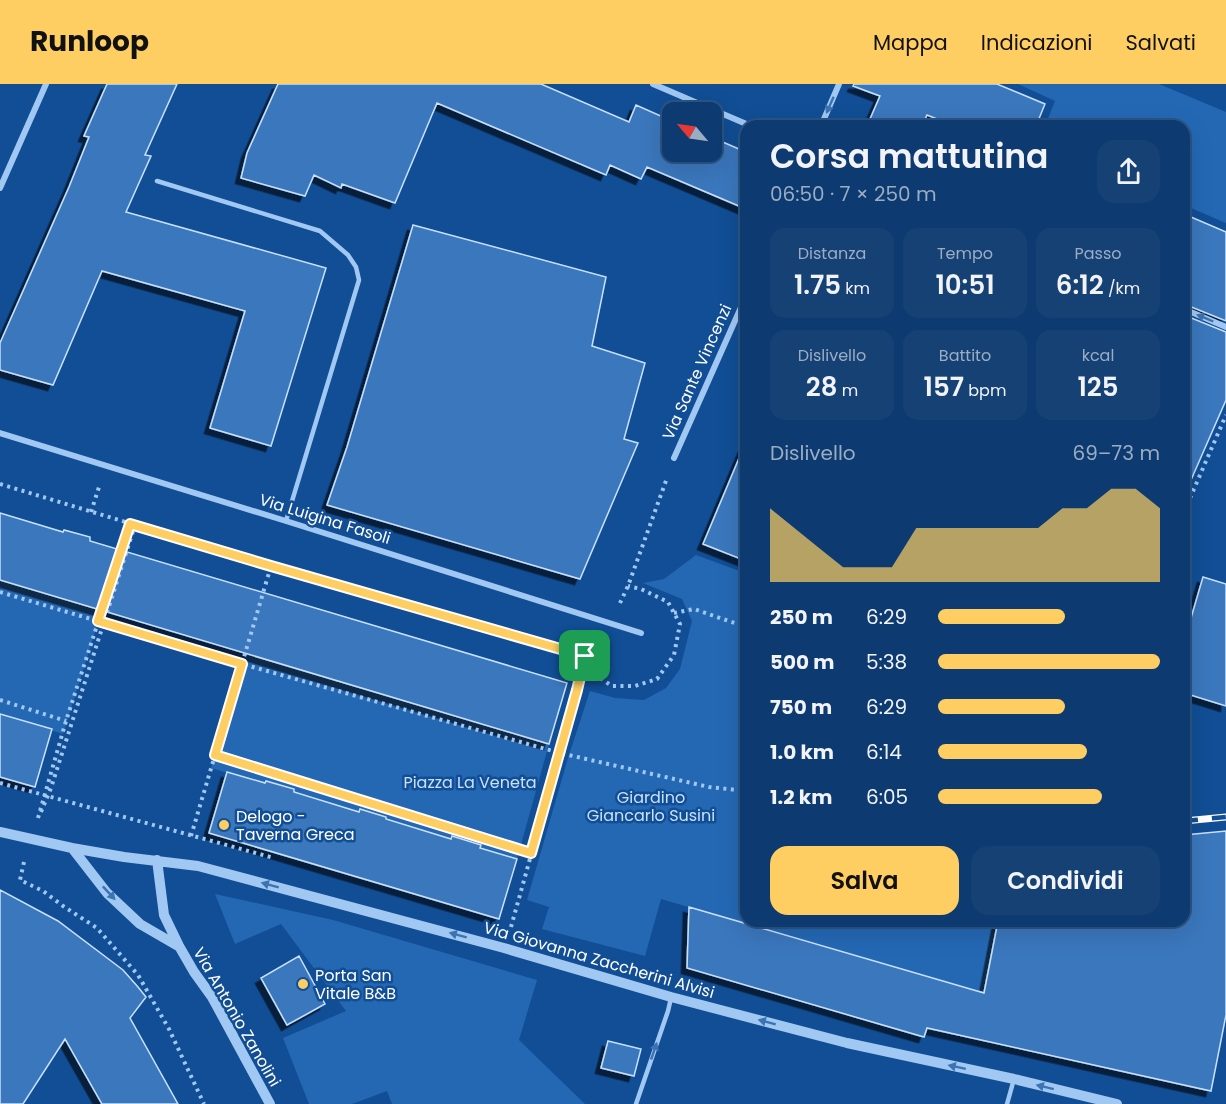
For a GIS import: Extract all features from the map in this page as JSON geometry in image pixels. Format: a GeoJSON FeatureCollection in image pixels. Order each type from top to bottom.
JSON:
{"type":"FeatureCollection","features":[{"type":"Feature","properties":{"kind":"street"},"geometry":{"type":"LineString","coordinates":[[0,188],[46,84]]}},
{"type":"Feature","properties":{"kind":"street"},"geometry":{"type":"LineString","coordinates":[[653,84],[740,121]]}},
{"type":"Feature","properties":{"kind":"street"},"geometry":{"type":"LineString","coordinates":[[823,120],[839,84]]}},
{"type":"Feature","properties":{"kind":"street","name":"Via Sante Vincenzi"},"geometry":{"type":"LineString","coordinates":[[674,458],[740,310]]}},
{"type":"Feature","properties":{"kind":"street"},"geometry":{"type":"LineString","coordinates":[[1190,312],[1226,327]]}},
{"type":"Feature","properties":{"kind":"street","name":"Via Luigina Fasoli"},"geometry":{"type":"LineString","coordinates":[[0,434],[641,633]]}},
{"type":"Feature","properties":{"kind":"street"},"geometry":{"type":"LineString","coordinates":[[0,832],[72,848]]}},
{"type":"Feature","properties":{"kind":"street","name":"Via Giovanna Zaccherini Alvisi"},"geometry":{"type":"LineString","coordinates":[[72,848],[198,866],[504,948],[671,997],[847,1043],[1117,1104]]}},
{"type":"Feature","properties":{"kind":"street","name":"Via Antonio Zanolini"},"geometry":{"type":"LineString","coordinates":[[72,848],[107,893],[140,924],[179,946]]}},
{"type":"Feature","properties":{"kind":"street","name":"Via Antonio Zanolini"},"geometry":{"type":"LineString","coordinates":[[157,860],[164,915],[179,946],[212,997],[270,1104]]}},
{"type":"Feature","properties":{"kind":"lane"},"geometry":{"type":"LineString","coordinates":[[157,181],[320,231],[348,255],[356,267],[358,280],[286,521]]}},
{"type":"Feature","properties":{"kind":"lane"},"geometry":{"type":"LineString","coordinates":[[636,1104],[671,997]]}},
{"type":"Feature","properties":{"kind":"lane"},"geometry":{"type":"LineString","coordinates":[[1007,1104],[1014,1079]]}},
{"type":"Feature","properties":{"kind":"path"},"geometry":{"type":"LineString","coordinates":[[1190,498],[1226,415]]}},
{"type":"Feature","properties":{"kind":"path"},"geometry":{"type":"LineString","coordinates":[[504,948],[560,753],[585,656],[609,623],[628,586],[674,458]]}},
{"type":"Feature","properties":{"kind":"path"},"geometry":{"type":"LineString","coordinates":[[0,484],[271,566],[585,656]]}},
{"type":"Feature","properties":{"kind":"path"},"geometry":{"type":"LineString","coordinates":[[101,622],[66,721],[36,824],[51,788],[132,524]]}},
{"type":"Feature","properties":{"kind":"path"},"geometry":{"type":"LineString","coordinates":[[191,837],[271,566]]}},
{"type":"Feature","properties":{"kind":"path"},"geometry":{"type":"LineString","coordinates":[[0,592],[242,664],[560,753],[709,787],[740,790]]}},
{"type":"Feature","properties":{"kind":"path"},"geometry":{"type":"LineString","coordinates":[[674,613],[694,609],[740,625]]}},
{"type":"Feature","properties":{"kind":"path"},"geometry":{"type":"LineString","coordinates":[[0,700],[66,721]]}},
{"type":"Feature","properties":{"kind":"path"},"geometry":{"type":"LineString","coordinates":[[215,755],[531,853]]}},
{"type":"Feature","properties":{"kind":"path"},"geometry":{"type":"LineString","coordinates":[[26,857],[20,880],[43,891],[97,928],[138,975],[169,1029],[204,1104]]}},
{"type":"Feature","properties":{"kind":"green space"},"geometry":{"type":"Polygon","coordinates":[[[1018,84],[1159,84],[1226,112],[1226,223],[1190,208],[1190,120],[1047,120],[1055,101],[1018,84]]]}},
{"type":"Feature","properties":{"kind":"green space","name":"Giardino Giancarlo Susini"},"geometry":{"type":"Polygon","coordinates":[[[696,555],[740,571],[740,922],[661,899],[645,956],[542,929],[549,907],[527,900],[590,691],[615,698],[644,700],[666,688],[680,669],[692,621],[682,599],[643,583],[664,579],[696,555]]]}},
{"type":"Feature","properties":{"kind":"green space"},"geometry":{"type":"Polygon","coordinates":[[[0,580],[102,610],[63,734],[0,714],[0,580]]]}},
{"type":"Feature","properties":{"kind":"green space","name":"Piazza La Veneta"},"geometry":{"type":"Polygon","coordinates":[[[245,653],[549,744],[517,859],[211,768],[245,653]]]}},
{"type":"Feature","properties":{"kind":"green space"},"geometry":{"type":"Polygon","coordinates":[[[215,894],[333,920],[537,980],[519,1040],[585,1104],[392,1104],[387,1091],[352,1104],[309,1104],[283,1038],[346,1011],[281,924],[235,944],[215,894]]]}},
{"type":"Feature","properties":{"kind":"green space","name":"Giardino Giancarlo Susini"},"geometry":{"type":"Polygon","coordinates":[[[757,927],[997,927],[974,1038],[928,1025],[940,980],[757,927]]]}},
{"type":"Feature","properties":{"kind":"building"},"geometry":{"type":"Polygon","coordinates":[[[107,84],[177,84],[145,155],[151,156],[126,212],[326,268],[271,446],[210,428],[245,311],[102,271],[53,385],[0,370],[0,343],[69,187],[89,137],[84,136],[107,84]]]}},
{"type":"Feature","properties":{"kind":"building"},"geometry":{"type":"Polygon","coordinates":[[[278,84],[541,84],[629,122],[636,105],[662,117],[662,162],[722,162],[722,142],[740,149],[740,206],[647,167],[641,179],[610,165],[606,175],[437,103],[395,203],[342,184],[341,188],[314,175],[305,196],[241,178],[247,153],[278,84]]]}},
{"type":"Feature","properties":{"kind":"building"},"geometry":{"type":"Polygon","coordinates":[[[854,84],[997,84],[1045,104],[1038,120],[940,120],[927,115],[925,120],[870,120],[880,96],[853,86],[854,84]]]}},
{"type":"Feature","properties":{"kind":"building"},"geometry":{"type":"Polygon","coordinates":[[[1190,217],[1226,232],[1226,321],[1190,306],[1190,217]]]}},
{"type":"Feature","properties":{"kind":"building"},"geometry":{"type":"Polygon","coordinates":[[[413,225],[606,277],[592,346],[645,363],[624,439],[638,443],[580,579],[327,505],[347,447],[413,225]]]}},
{"type":"Feature","properties":{"kind":"building"},"geometry":{"type":"Polygon","coordinates":[[[1190,317],[1226,332],[1226,400],[1190,482],[1190,317]]]}},
{"type":"Feature","properties":{"kind":"building"},"geometry":{"type":"Polygon","coordinates":[[[740,456],[740,559],[703,544],[740,456]]]}},
{"type":"Feature","properties":{"kind":"building"},"geometry":{"type":"Polygon","coordinates":[[[0,513],[63,532],[64,530],[90,537],[90,541],[567,683],[549,744],[0,580],[0,513]]]}},
{"type":"Feature","properties":{"kind":"building"},"geometry":{"type":"Polygon","coordinates":[[[1203,577],[1226,584],[1226,706],[1190,695],[1190,621],[1203,577]]]}},
{"type":"Feature","properties":{"kind":"building"},"geometry":{"type":"Polygon","coordinates":[[[0,714],[52,729],[35,787],[0,777],[0,714]]]}},
{"type":"Feature","properties":{"kind":"building"},"geometry":{"type":"Polygon","coordinates":[[[227,772],[294,789],[294,792],[359,812],[360,809],[451,839],[452,836],[481,845],[480,848],[517,859],[499,919],[209,833],[227,772]]]}},
{"type":"Feature","properties":{"kind":"building"},"geometry":{"type":"Polygon","coordinates":[[[1226,831],[1226,1015],[1211,1091],[927,1028],[924,1037],[687,968],[689,907],[740,922],[740,927],[758,927],[984,993],[997,927],[1190,927],[1190,834],[1226,831]]]}},
{"type":"Feature","properties":{"kind":"building"},"geometry":{"type":"Polygon","coordinates":[[[0,890],[58,921],[123,970],[138,987],[146,997],[130,1018],[178,1104],[102,1104],[65,1039],[23,1104],[0,1104],[0,890]]]}},
{"type":"Feature","properties":{"kind":"building"},"geometry":{"type":"Polygon","coordinates":[[[299,956],[325,1004],[287,1025],[261,978],[299,956]]]}},
{"type":"Feature","properties":{"kind":"building"},"geometry":{"type":"Polygon","coordinates":[[[608,1041],[641,1049],[634,1076],[601,1068],[608,1041]]]}},
{"type":"Feature","properties":{"kind":"railway"},"geometry":{"type":"LineString","coordinates":[[1190,820],[1226,817]]}},
{"type":"Feature","properties":{"kind":"place","name":"Delogo - Taverna Greca"},"geometry":{"type":"Point","coordinates":[224,825]}},
{"type":"Feature","properties":{"kind":"place","name":"Porta San Vitale B&B"},"geometry":{"type":"Point","coordinates":[303,984]}},
{"type":"Feature","properties":{"kind":"route"},"geometry":{"type":"LineString","coordinates":[[130,524],[585,656],[531,853],[215,755],[242,664],[98,621],[130,524]]}}]}
